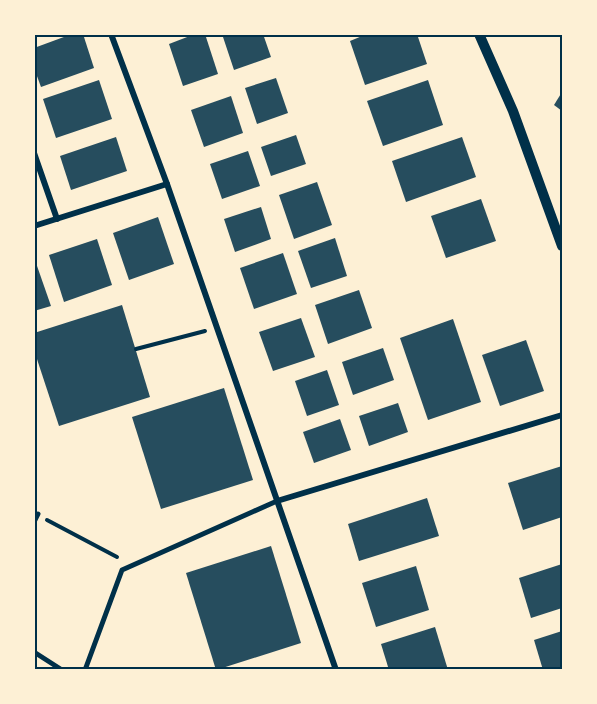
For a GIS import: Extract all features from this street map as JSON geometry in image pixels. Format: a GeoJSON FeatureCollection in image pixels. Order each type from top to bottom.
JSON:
{"type":"FeatureCollection","features":[{"type":"Feature","properties":{"kind":"street"},"geometry":{"type":"LineString","coordinates":[[111,34],[167,184],[336,669]]}},
{"type":"Feature","properties":{"kind":"street"},"geometry":{"type":"LineString","coordinates":[[479,34],[513,111],[562,246]]}},
{"type":"Feature","properties":{"kind":"street"},"geometry":{"type":"LineString","coordinates":[[34,153],[57,219]]}},
{"type":"Feature","properties":{"kind":"street"},"geometry":{"type":"LineString","coordinates":[[34,226],[167,184]]}},
{"type":"Feature","properties":{"kind":"street"},"geometry":{"type":"LineString","coordinates":[[85,669],[122,570],[278,501],[562,415]]}},
{"type":"Feature","properties":{"kind":"street"},"geometry":{"type":"LineString","coordinates":[[34,522],[38,514]]}},
{"type":"Feature","properties":{"kind":"street"},"geometry":{"type":"LineString","coordinates":[[34,652],[62,669]]}},
{"type":"Feature","properties":{"kind":"path"},"geometry":{"type":"LineString","coordinates":[[136,349],[218,328]]}},
{"type":"Feature","properties":{"kind":"path"},"geometry":{"type":"LineString","coordinates":[[38,514],[134,566]]}},
{"type":"Feature","properties":{"kind":"building"},"geometry":{"type":"Polygon","coordinates":[[[72,34],[83,34],[94,68],[41,87],[34,68],[34,48],[72,34]]]}},
{"type":"Feature","properties":{"kind":"building"},"geometry":{"type":"Polygon","coordinates":[[[195,34],[205,34],[218,74],[183,86],[169,44],[195,34]]]}},
{"type":"Feature","properties":{"kind":"building"},"geometry":{"type":"Polygon","coordinates":[[[222,34],[263,34],[271,57],[234,70],[222,34]]]}},
{"type":"Feature","properties":{"kind":"building"},"geometry":{"type":"Polygon","coordinates":[[[367,34],[417,34],[427,64],[365,85],[350,41],[367,34]]]}},
{"type":"Feature","properties":{"kind":"building"},"geometry":{"type":"Polygon","coordinates":[[[276,78],[288,113],[257,124],[245,88],[276,78]]]}},
{"type":"Feature","properties":{"kind":"building"},"geometry":{"type":"Polygon","coordinates":[[[99,80],[112,119],[56,138],[43,99],[99,80]]]}},
{"type":"Feature","properties":{"kind":"building"},"geometry":{"type":"Polygon","coordinates":[[[428,80],[443,125],[383,146],[367,101],[428,80]]]}},
{"type":"Feature","properties":{"kind":"building"},"geometry":{"type":"Polygon","coordinates":[[[562,92],[562,111],[554,105],[562,92]]]}},
{"type":"Feature","properties":{"kind":"building"},"geometry":{"type":"Polygon","coordinates":[[[231,96],[243,133],[204,147],[191,110],[231,96]]]}},
{"type":"Feature","properties":{"kind":"building"},"geometry":{"type":"Polygon","coordinates":[[[296,135],[306,164],[271,176],[261,147],[296,135]]]}},
{"type":"Feature","properties":{"kind":"building"},"geometry":{"type":"Polygon","coordinates":[[[116,137],[127,171],[71,190],[60,156],[116,137]]]}},
{"type":"Feature","properties":{"kind":"building"},"geometry":{"type":"Polygon","coordinates":[[[462,137],[476,177],[406,202],[392,161],[462,137]]]}},
{"type":"Feature","properties":{"kind":"building"},"geometry":{"type":"Polygon","coordinates":[[[248,151],[260,186],[222,199],[210,164],[248,151]]]}},
{"type":"Feature","properties":{"kind":"building"},"geometry":{"type":"Polygon","coordinates":[[[317,182],[332,225],[294,239],[279,195],[317,182]]]}},
{"type":"Feature","properties":{"kind":"building"},"geometry":{"type":"Polygon","coordinates":[[[481,199],[496,241],[446,258],[431,216],[481,199]]]}},
{"type":"Feature","properties":{"kind":"building"},"geometry":{"type":"Polygon","coordinates":[[[261,207],[271,239],[235,252],[224,219],[261,207]]]}},
{"type":"Feature","properties":{"kind":"building"},"geometry":{"type":"Polygon","coordinates":[[[158,217],[174,264],[129,280],[113,233],[158,217]]]}},
{"type":"Feature","properties":{"kind":"building"},"geometry":{"type":"Polygon","coordinates":[[[335,238],[347,276],[311,288],[298,251],[335,238]]]}},
{"type":"Feature","properties":{"kind":"building"},"geometry":{"type":"Polygon","coordinates":[[[97,239],[112,285],[64,302],[49,255],[97,239]]]}},
{"type":"Feature","properties":{"kind":"building"},"geometry":{"type":"Polygon","coordinates":[[[283,253],[297,294],[254,309],[240,268],[283,253]]]}},
{"type":"Feature","properties":{"kind":"building"},"geometry":{"type":"Polygon","coordinates":[[[36,263],[51,306],[34,311],[34,264],[36,263]]]}},
{"type":"Feature","properties":{"kind":"building"},"geometry":{"type":"Polygon","coordinates":[[[359,290],[372,328],[328,344],[315,305],[359,290]]]}},
{"type":"Feature","properties":{"kind":"building"},"geometry":{"type":"Polygon","coordinates":[[[122,305],[150,397],[59,426],[34,350],[34,333],[122,305]]]}},
{"type":"Feature","properties":{"kind":"building"},"geometry":{"type":"Polygon","coordinates":[[[301,318],[315,357],[273,371],[259,332],[301,318]]]}},
{"type":"Feature","properties":{"kind":"building"},"geometry":{"type":"Polygon","coordinates":[[[453,319],[481,402],[428,420],[400,338],[453,319]]]}},
{"type":"Feature","properties":{"kind":"building"},"geometry":{"type":"Polygon","coordinates":[[[526,340],[544,391],[500,406],[482,355],[526,340]]]}},
{"type":"Feature","properties":{"kind":"building"},"geometry":{"type":"Polygon","coordinates":[[[383,348],[394,380],[353,395],[342,362],[383,348]]]}},
{"type":"Feature","properties":{"kind":"building"},"geometry":{"type":"Polygon","coordinates":[[[327,370],[339,405],[307,416],[295,381],[327,370]]]}},
{"type":"Feature","properties":{"kind":"building"},"geometry":{"type":"Polygon","coordinates":[[[224,388],[253,480],[161,509],[132,417],[224,388]]]}},
{"type":"Feature","properties":{"kind":"building"},"geometry":{"type":"Polygon","coordinates":[[[398,403],[408,432],[369,446],[359,416],[398,403]]]}},
{"type":"Feature","properties":{"kind":"building"},"geometry":{"type":"Polygon","coordinates":[[[340,419],[351,450],[314,463],[303,432],[340,419]]]}},
{"type":"Feature","properties":{"kind":"building"},"geometry":{"type":"Polygon","coordinates":[[[562,466],[562,517],[523,530],[508,483],[562,466]]]}},
{"type":"Feature","properties":{"kind":"building"},"geometry":{"type":"Polygon","coordinates":[[[427,498],[439,536],[359,561],[348,524],[427,498]]]}},
{"type":"Feature","properties":{"kind":"building"},"geometry":{"type":"Polygon","coordinates":[[[271,546],[301,643],[216,670],[186,573],[271,546]]]}},
{"type":"Feature","properties":{"kind":"building"},"geometry":{"type":"Polygon","coordinates":[[[562,564],[562,608],[531,618],[519,578],[562,564]]]}},
{"type":"Feature","properties":{"kind":"building"},"geometry":{"type":"Polygon","coordinates":[[[416,566],[429,610],[376,627],[362,583],[416,566]]]}},
{"type":"Feature","properties":{"kind":"building"},"geometry":{"type":"Polygon","coordinates":[[[435,627],[448,670],[389,670],[381,644],[435,627]]]}},
{"type":"Feature","properties":{"kind":"building"},"geometry":{"type":"Polygon","coordinates":[[[562,631],[562,670],[543,670],[534,640],[562,631]]]}}]}
